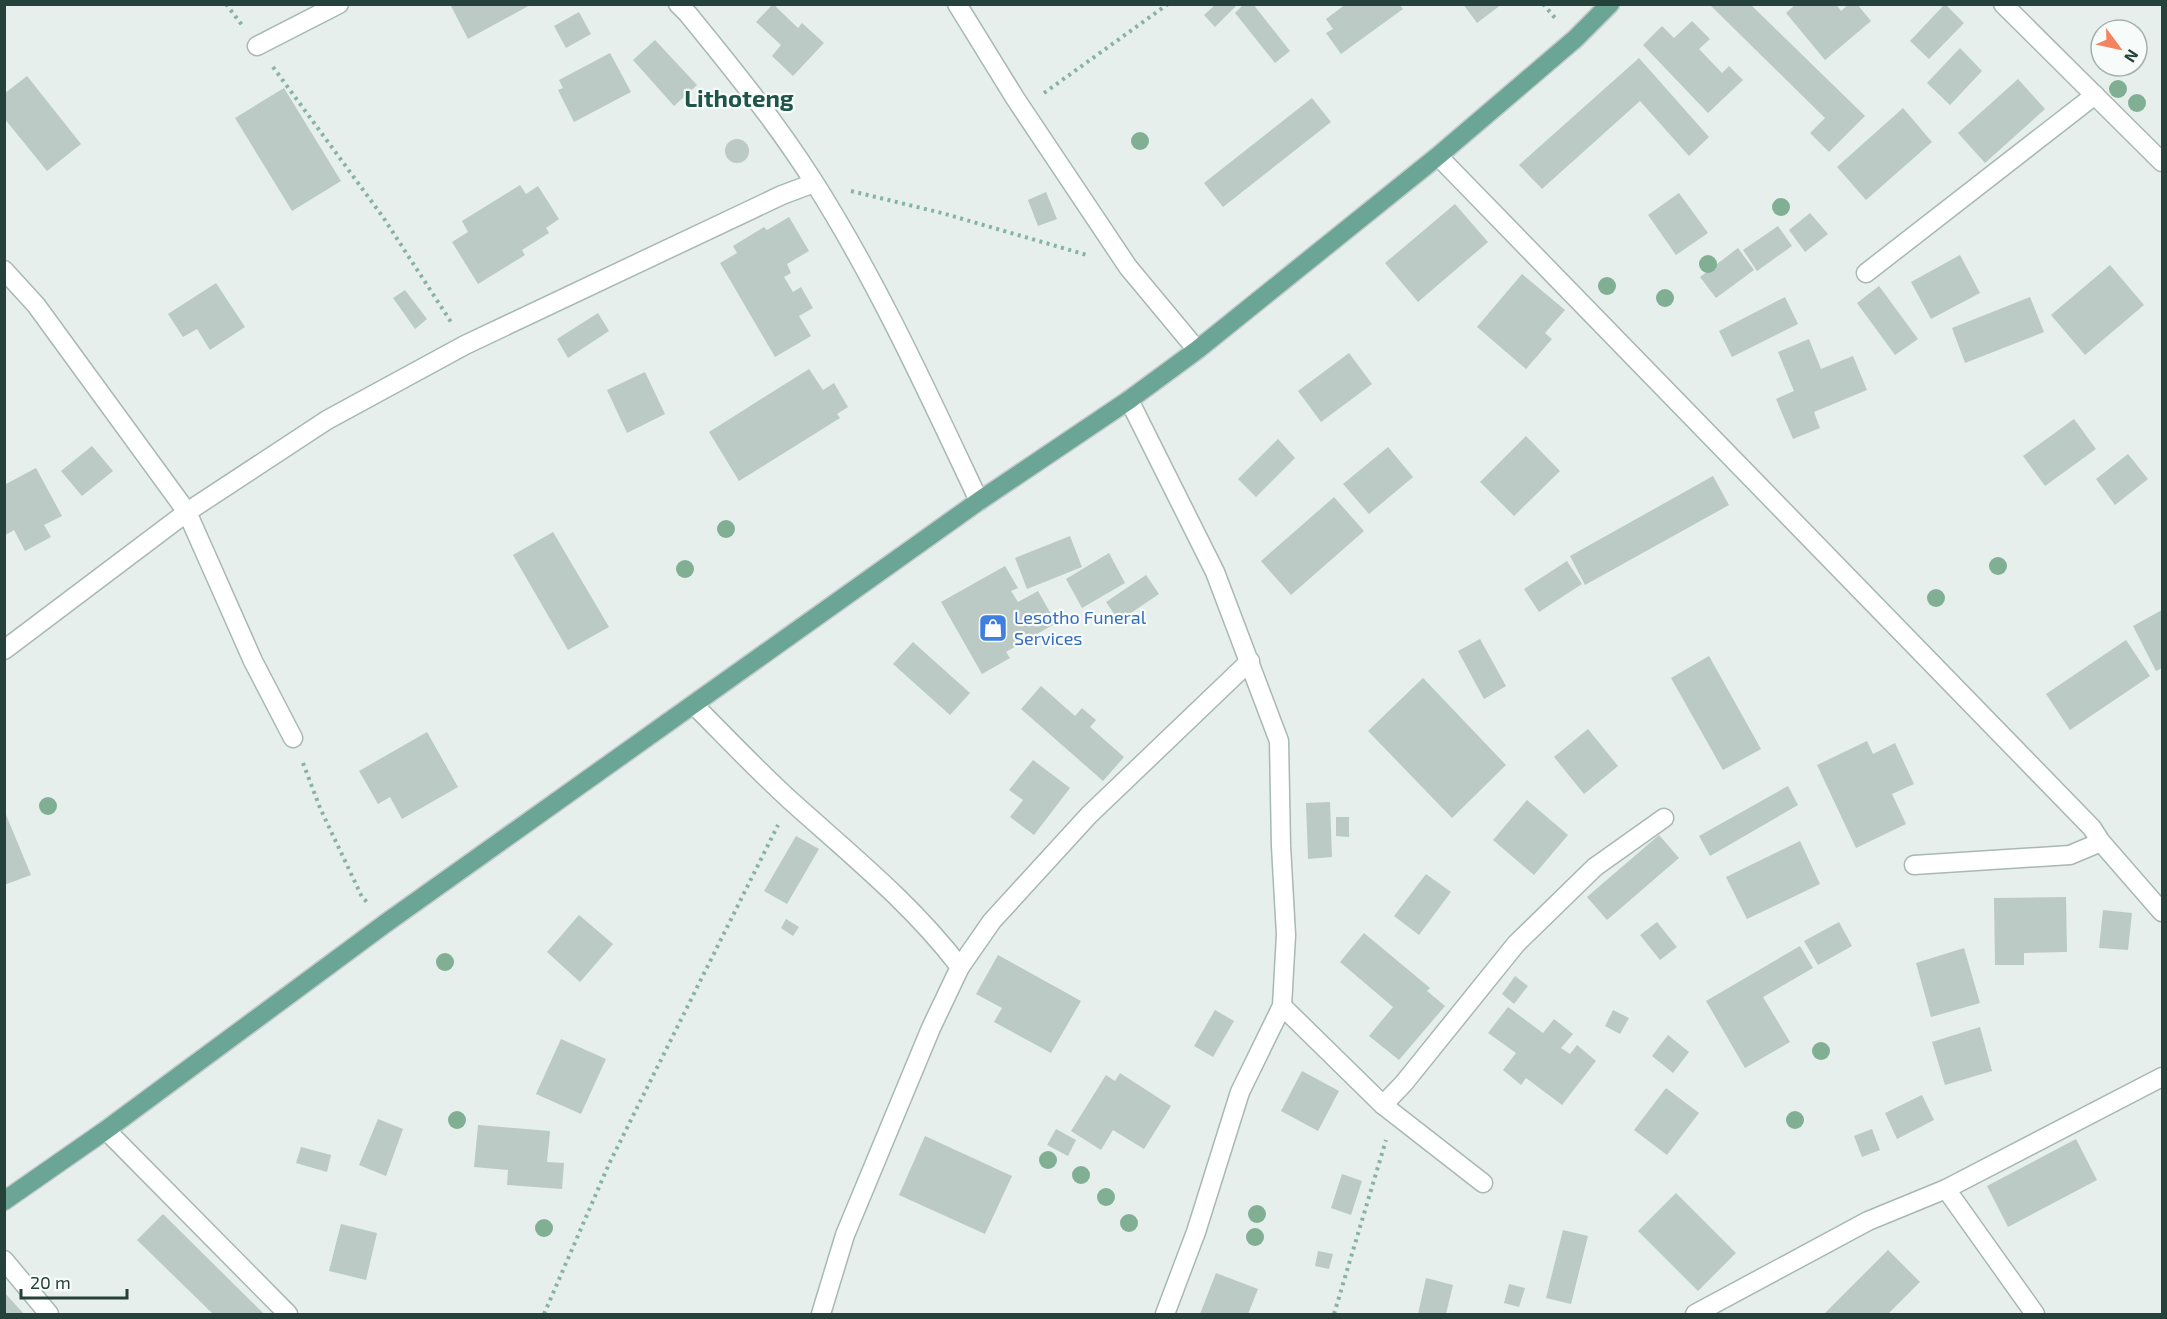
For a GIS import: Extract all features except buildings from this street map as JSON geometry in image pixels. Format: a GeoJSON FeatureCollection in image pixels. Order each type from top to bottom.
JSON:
{"type":"FeatureCollection","features":[{"type":"Feature","properties":{"kind":"main road"},"geometry":{"type":"LineString","coordinates":[[4,1201],[106,1130],[387,923],[979,501],[1129,400],[1197,350],[1438,156],[1575,39],[1610,4]]}},
{"type":"Feature","properties":{"kind":"street"},"geometry":{"type":"LineString","coordinates":[[257,46],[339,4]]}},
{"type":"Feature","properties":{"kind":"street"},"geometry":{"type":"LineString","coordinates":[[678,4],[768,113],[814,183],[900,333],[979,501]]}},
{"type":"Feature","properties":{"kind":"street"},"geometry":{"type":"LineString","coordinates":[[957,4],[1128,267],[1197,350]]}},
{"type":"Feature","properties":{"kind":"street"},"geometry":{"type":"LineString","coordinates":[[2003,4],[2163,162]]}},
{"type":"Feature","properties":{"kind":"street"},"geometry":{"type":"LineString","coordinates":[[1866,273],[2095,95]]}},
{"type":"Feature","properties":{"kind":"street"},"geometry":{"type":"LineString","coordinates":[[1438,156],[2092,828],[2101,842],[2163,912]]}},
{"type":"Feature","properties":{"kind":"street"},"geometry":{"type":"LineString","coordinates":[[4,650],[187,512],[327,420],[465,345],[761,204],[814,183]]}},
{"type":"Feature","properties":{"kind":"street"},"geometry":{"type":"LineString","coordinates":[[4,270],[36,305],[187,512],[253,661],[293,738]]}},
{"type":"Feature","properties":{"kind":"street"},"geometry":{"type":"LineString","coordinates":[[1129,400],[1215,572],[1279,741],[1286,935],[1282,1006],[1240,1092],[1196,1232],[1165,1314]]}},
{"type":"Feature","properties":{"kind":"street"},"geometry":{"type":"LineString","coordinates":[[821,1314],[845,1235],[931,1028],[960,967],[992,921],[1089,815],[1250,662]]}},
{"type":"Feature","properties":{"kind":"street"},"geometry":{"type":"LineString","coordinates":[[694,705],[790,800],[864,864],[936,935],[960,967]]}},
{"type":"Feature","properties":{"kind":"street"},"geometry":{"type":"LineString","coordinates":[[1388,1109],[1404,1083],[1516,944],[1594,867],[1664,818]]}},
{"type":"Feature","properties":{"kind":"street"},"geometry":{"type":"LineString","coordinates":[[1914,865],[2070,855],[2101,842]]}},
{"type":"Feature","properties":{"kind":"street"},"geometry":{"type":"LineString","coordinates":[[1282,1006],[1388,1109],[1483,1183]]}},
{"type":"Feature","properties":{"kind":"street"},"geometry":{"type":"LineString","coordinates":[[1695,1314],[1868,1221],[1946,1189],[2163,1077]]}},
{"type":"Feature","properties":{"kind":"street"},"geometry":{"type":"LineString","coordinates":[[106,1130],[288,1314]]}},
{"type":"Feature","properties":{"kind":"street"},"geometry":{"type":"LineString","coordinates":[[1946,1189],[2035,1314]]}},
{"type":"Feature","properties":{"kind":"street"},"geometry":{"type":"LineString","coordinates":[[4,1260],[49,1314]]}},
{"type":"Feature","properties":{"kind":"path"},"geometry":{"type":"LineString","coordinates":[[1023,108],[1168,4]]}},
{"type":"Feature","properties":{"kind":"path"},"geometry":{"type":"LineString","coordinates":[[257,46],[383,217],[465,345]]}},
{"type":"Feature","properties":{"kind":"path"},"geometry":{"type":"LineString","coordinates":[[814,183],[942,213],[1128,267]]}},
{"type":"Feature","properties":{"kind":"path"},"geometry":{"type":"LineString","coordinates":[[293,738],[320,808],[362,897],[387,923]]}},
{"type":"Feature","properties":{"kind":"path"},"geometry":{"type":"LineString","coordinates":[[544,1314],[609,1164],[790,800]]}},
{"type":"Feature","properties":{"kind":"path"},"geometry":{"type":"LineString","coordinates":[[1334,1314],[1388,1109]]}},
{"type":"Feature","properties":{"kind":"place","name":"Lesotho Funeral Services"},"geometry":{"type":"Point","coordinates":[993,628]}},
{"type":"Feature","properties":{"kind":"district","name":"Lithoteng"},"geometry":{"type":"Point","coordinates":[739,99]}}]}
